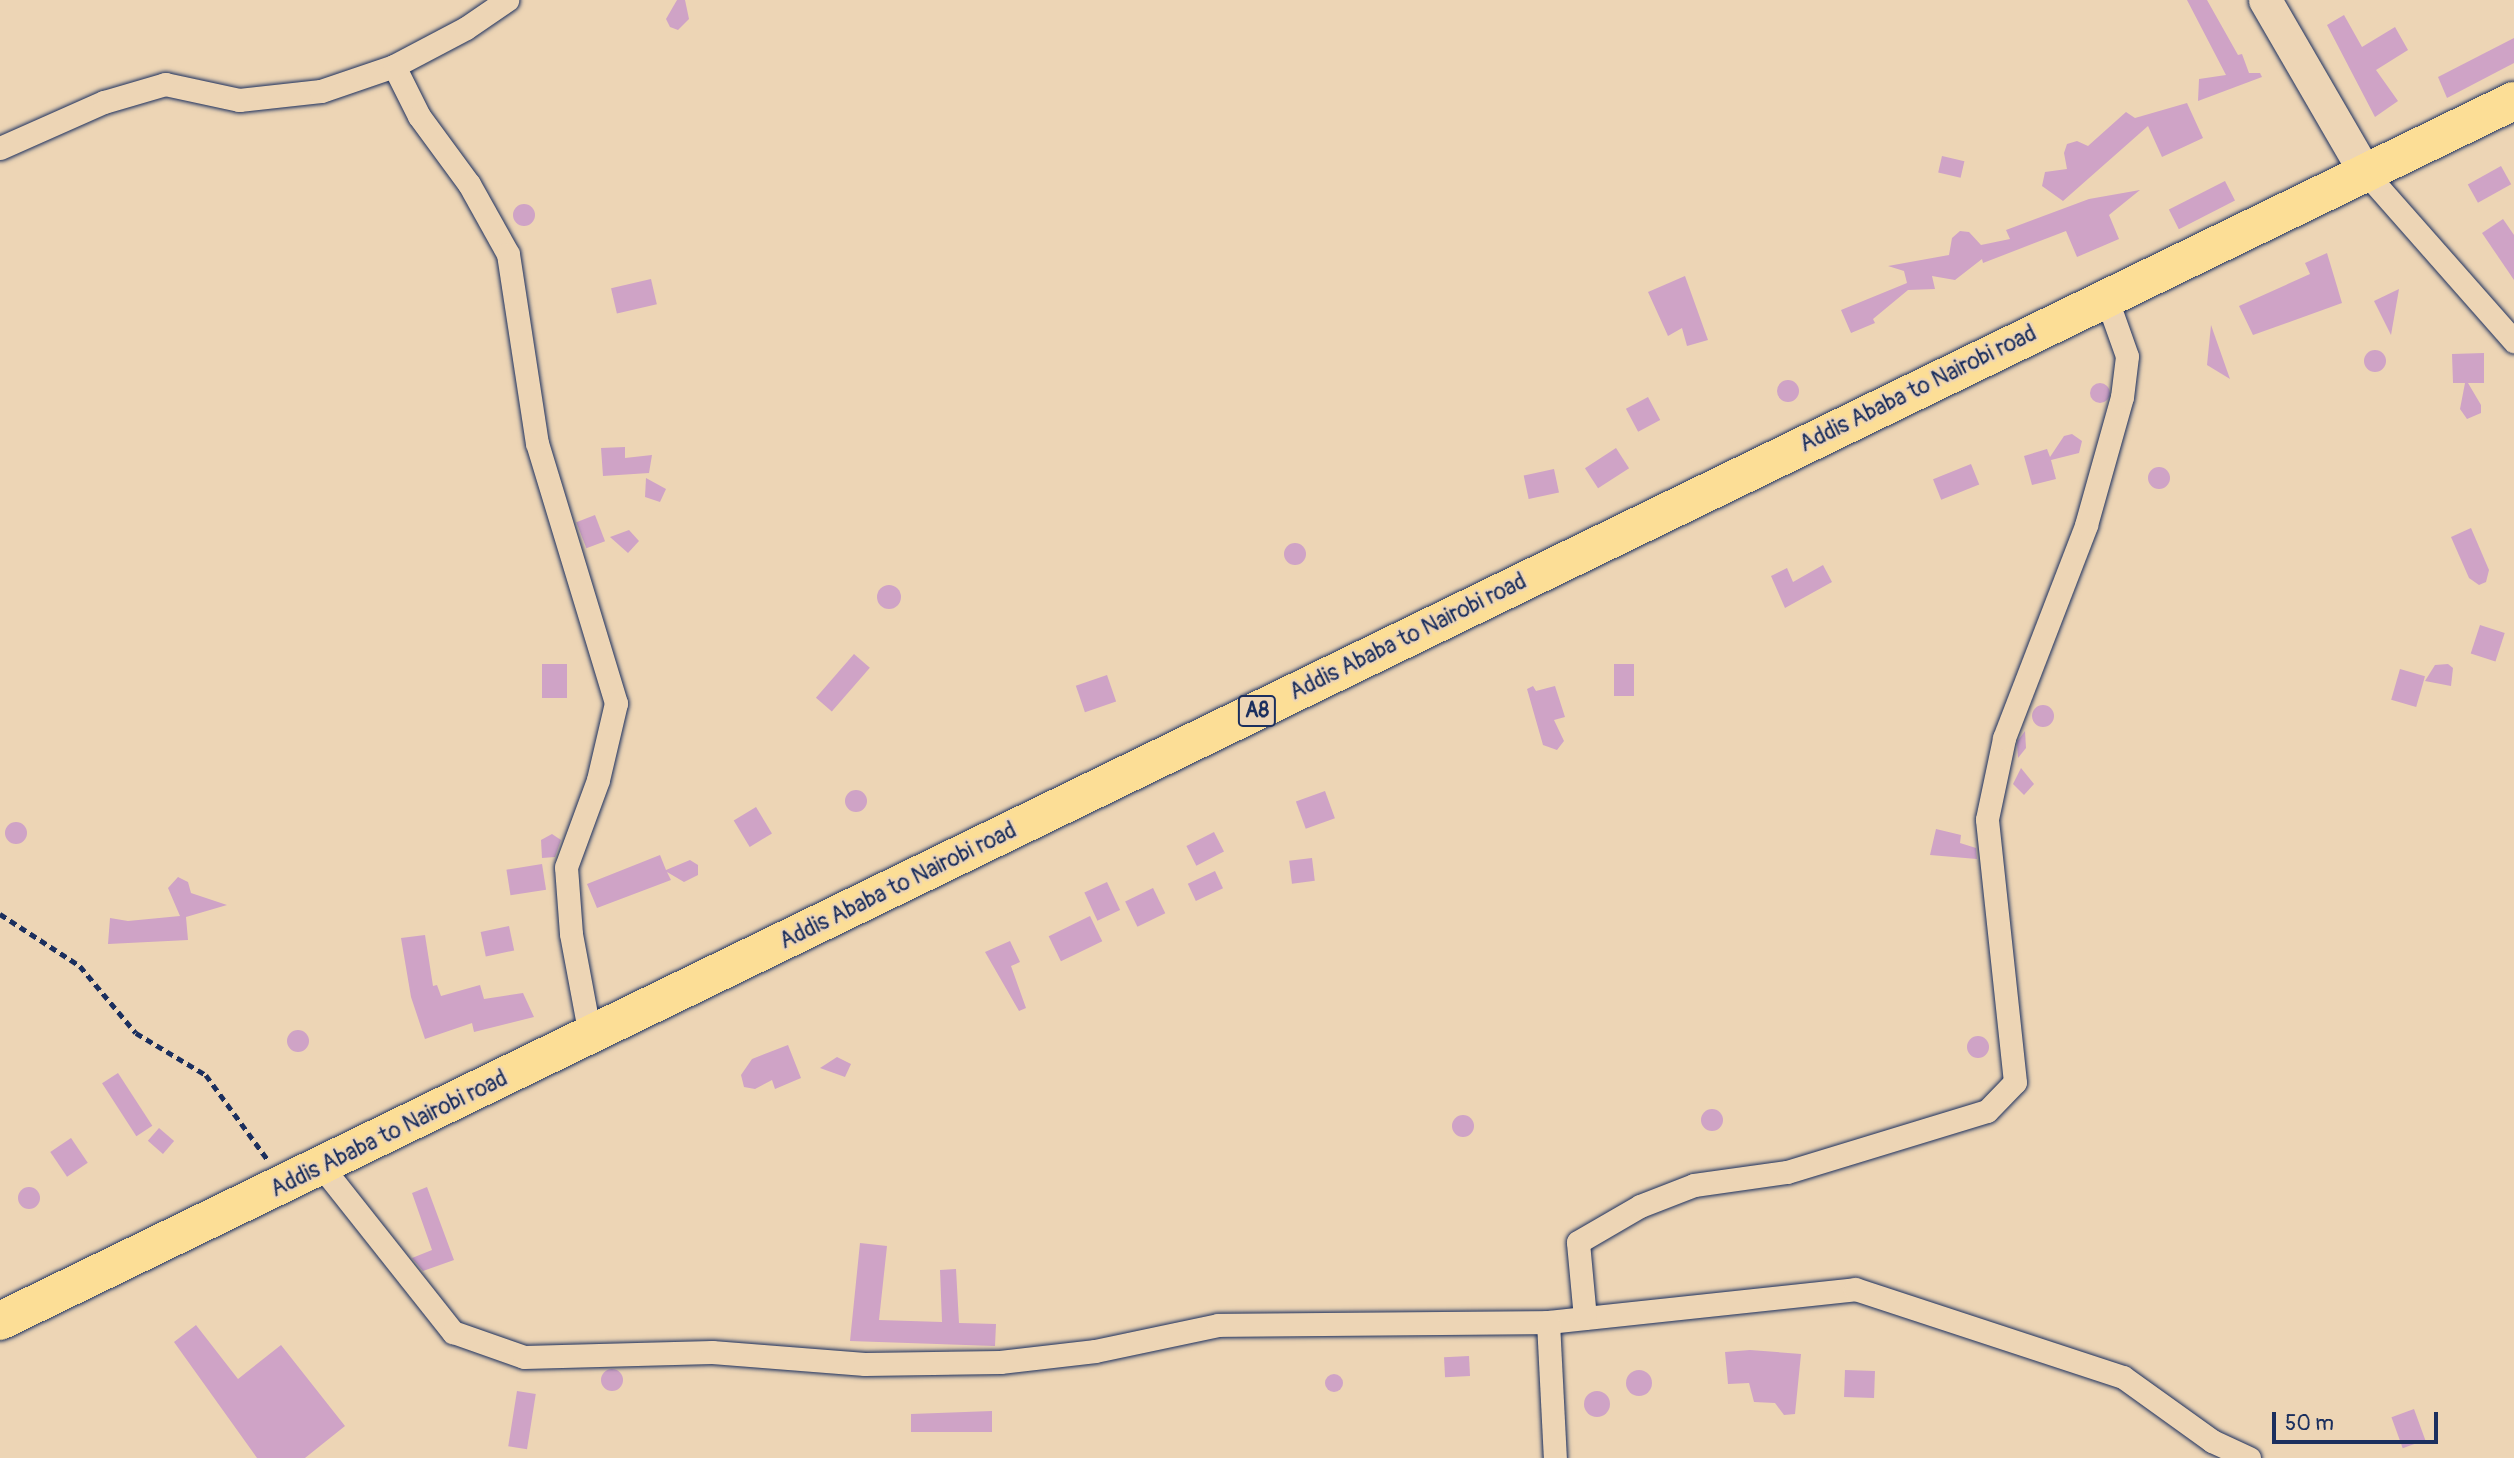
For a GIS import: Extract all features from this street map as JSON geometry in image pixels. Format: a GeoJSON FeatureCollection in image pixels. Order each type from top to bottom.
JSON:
{"type":"FeatureCollection","features":[{"type":"Feature","properties":{"kind":"highway","name":"Addis Ababa to Nairobi road"},"geometry":{"type":"LineString","coordinates":[[0,1321],[322,1167],[2514,100]]}},
{"type":"Feature","properties":{"kind":"main road"},"geometry":{"type":"LineString","coordinates":[[2265,0],[2364,172]]}},
{"type":"Feature","properties":{"kind":"street"},"geometry":{"type":"LineString","coordinates":[[0,148],[104,102],[164,84],[239,100],[321,90],[394,66],[466,28],[507,0]]}},
{"type":"Feature","properties":{"kind":"street"},"geometry":{"type":"LineString","coordinates":[[394,66],[419,116],[469,184],[508,254],[537,443],[615,703],[598,780],[566,867],[571,934],[590,1036]]}},
{"type":"Feature","properties":{"kind":"street"},"geometry":{"type":"LineString","coordinates":[[2364,172],[2514,341]]}},
{"type":"Feature","properties":{"kind":"street"},"geometry":{"type":"LineString","coordinates":[[1585,1318],[1578,1242],[1640,1206],[1694,1185],[1787,1172],[1987,1111],[2015,1082],[1987,819],[2004,738],[2086,525],[2122,397],[2127,356],[2106,297]]}},
{"type":"Feature","properties":{"kind":"street"},"geometry":{"type":"LineString","coordinates":[[322,1167],[453,1332],[524,1357],[712,1352],[865,1364],[1000,1362],[1095,1351],[1217,1325],[1548,1322],[1855,1289],[2123,1377],[2212,1441],[2249,1458]]}},
{"type":"Feature","properties":{"kind":"street"},"geometry":{"type":"LineString","coordinates":[[1548,1322],[1555,1458]]}},
{"type":"Feature","properties":{"kind":"path"},"geometry":{"type":"LineString","coordinates":[[0,915],[80,966],[136,1033],[206,1074],[250,1130],[283,1185]]}},
{"type":"Feature","properties":{"kind":"building"},"geometry":{"type":"Polygon","coordinates":[[[677,0],[685,0],[689,19],[678,30],[670,27],[666,19],[677,0]]]}},
{"type":"Feature","properties":{"kind":"building"},"geometry":{"type":"Polygon","coordinates":[[[2187,0],[2207,0],[2238,55],[2242,54],[2249,73],[2260,73],[2262,77],[2198,101],[2199,79],[2226,75],[2187,0]]]}},
{"type":"Feature","properties":{"kind":"building"},"geometry":{"type":"Polygon","coordinates":[[[2344,15],[2362,47],[2395,27],[2408,50],[2376,70],[2398,101],[2375,117],[2327,25],[2344,15]]]}},
{"type":"Feature","properties":{"kind":"building"},"geometry":{"type":"Polygon","coordinates":[[[2514,38],[2514,63],[2447,98],[2438,77],[2514,38]]]}},
{"type":"Feature","properties":{"kind":"building"},"geometry":{"type":"Polygon","coordinates":[[[2187,103],[2203,138],[2162,157],[2148,126],[2063,201],[2042,186],[2045,172],[2067,169],[2064,153],[2067,144],[2077,141],[2088,146],[2126,112],[2135,118],[2187,103]]]}},
{"type":"Feature","properties":{"kind":"building"},"geometry":{"type":"Polygon","coordinates":[[[1942,156],[1964,161],[1961,178],[1938,173],[1942,156]]]}},
{"type":"Feature","properties":{"kind":"building"},"geometry":{"type":"Polygon","coordinates":[[[2501,166],[2511,184],[2478,203],[2468,184],[2501,166]]]}},
{"type":"Feature","properties":{"kind":"building"},"geometry":{"type":"Polygon","coordinates":[[[2225,181],[2235,201],[2179,229],[2169,210],[2225,181]]]}},
{"type":"Feature","properties":{"kind":"building"},"geometry":{"type":"Polygon","coordinates":[[[2140,190],[2109,215],[2119,239],[2077,257],[2066,231],[1983,263],[1982,259],[1955,280],[1932,276],[1935,289],[1908,290],[1873,319],[1875,323],[1851,333],[1841,310],[1907,283],[1904,271],[1888,266],[1949,255],[1952,238],[1960,231],[1969,232],[1981,245],[2010,239],[2006,230],[2089,199],[2140,190]]]}},
{"type":"Feature","properties":{"kind":"building"},"geometry":{"type":"Polygon","coordinates":[[[524,204],[532,207],[535,215],[532,223],[524,226],[516,223],[513,215],[516,207],[524,204]]]}},
{"type":"Feature","properties":{"kind":"building"},"geometry":{"type":"Polygon","coordinates":[[[2503,219],[2514,235],[2514,280],[2482,233],[2503,219]]]}},
{"type":"Feature","properties":{"kind":"building"},"geometry":{"type":"Polygon","coordinates":[[[2327,253],[2342,303],[2253,335],[2239,306],[2310,274],[2305,263],[2327,253]]]}},
{"type":"Feature","properties":{"kind":"building"},"geometry":{"type":"Polygon","coordinates":[[[1685,276],[1708,340],[1687,346],[1682,328],[1668,336],[1648,292],[1685,276]]]}},
{"type":"Feature","properties":{"kind":"building"},"geometry":{"type":"Polygon","coordinates":[[[651,279],[657,304],[617,314],[611,288],[651,279]]]}},
{"type":"Feature","properties":{"kind":"building"},"geometry":{"type":"Polygon","coordinates":[[[2399,289],[2391,335],[2374,301],[2399,289]]]}},
{"type":"Feature","properties":{"kind":"building"},"geometry":{"type":"Polygon","coordinates":[[[2211,325],[2230,379],[2207,365],[2211,325]]]}},
{"type":"Feature","properties":{"kind":"building"},"geometry":{"type":"Polygon","coordinates":[[[2375,350],[2383,353],[2386,361],[2383,369],[2375,372],[2367,369],[2364,361],[2367,353],[2375,350]]]}},
{"type":"Feature","properties":{"kind":"building"},"geometry":{"type":"Polygon","coordinates":[[[2484,353],[2484,383],[2468,383],[2481,405],[2481,413],[2467,419],[2460,409],[2465,383],[2453,383],[2452,354],[2484,353]]]}},
{"type":"Feature","properties":{"kind":"building"},"geometry":{"type":"Polygon","coordinates":[[[1784,380],[1792,380],[1799,387],[1799,395],[1792,402],[1784,402],[1777,395],[1777,387],[1784,380]]]}},
{"type":"Feature","properties":{"kind":"building"},"geometry":{"type":"Polygon","coordinates":[[[2100,383],[2107,386],[2110,393],[2107,400],[2100,403],[2093,400],[2090,393],[2093,386],[2100,383]]]}},
{"type":"Feature","properties":{"kind":"building"},"geometry":{"type":"Polygon","coordinates":[[[1648,397],[1660,420],[1638,432],[1626,409],[1648,397]]]}},
{"type":"Feature","properties":{"kind":"building"},"geometry":{"type":"Polygon","coordinates":[[[2072,434],[2082,441],[2079,453],[2051,460],[2056,479],[2032,485],[2024,456],[2047,449],[2050,457],[2064,436],[2072,434]]]}},
{"type":"Feature","properties":{"kind":"building"},"geometry":{"type":"Polygon","coordinates":[[[625,447],[625,458],[652,455],[649,473],[603,476],[601,448],[625,447]]]}},
{"type":"Feature","properties":{"kind":"building"},"geometry":{"type":"Polygon","coordinates":[[[1616,448],[1629,468],[1598,488],[1585,468],[1616,448]]]}},
{"type":"Feature","properties":{"kind":"building"},"geometry":{"type":"Polygon","coordinates":[[[1971,464],[1979,484],[1941,500],[1933,479],[1971,464]]]}},
{"type":"Feature","properties":{"kind":"building"},"geometry":{"type":"Polygon","coordinates":[[[2159,467],[2167,470],[2170,478],[2167,486],[2159,489],[2151,486],[2148,478],[2151,470],[2159,467]]]}},
{"type":"Feature","properties":{"kind":"building"},"geometry":{"type":"Polygon","coordinates":[[[1554,469],[1559,492],[1529,499],[1524,475],[1554,469]]]}},
{"type":"Feature","properties":{"kind":"building"},"geometry":{"type":"Polygon","coordinates":[[[646,478],[666,489],[660,502],[645,497],[646,478]]]}},
{"type":"Feature","properties":{"kind":"building"},"geometry":{"type":"Polygon","coordinates":[[[595,515],[605,541],[586,548],[576,522],[595,515]]]}},
{"type":"Feature","properties":{"kind":"building"},"geometry":{"type":"Polygon","coordinates":[[[2471,528],[2489,570],[2486,582],[2479,585],[2469,578],[2451,537],[2471,528]]]}},
{"type":"Feature","properties":{"kind":"building"},"geometry":{"type":"Polygon","coordinates":[[[629,530],[639,541],[628,553],[610,537],[629,530]]]}},
{"type":"Feature","properties":{"kind":"building"},"geometry":{"type":"Polygon","coordinates":[[[1295,543],[1303,546],[1306,554],[1303,562],[1295,565],[1287,562],[1284,554],[1287,546],[1295,543]]]}},
{"type":"Feature","properties":{"kind":"building"},"geometry":{"type":"Polygon","coordinates":[[[1823,565],[1832,582],[1785,608],[1771,576],[1787,568],[1793,582],[1823,565]]]}},
{"type":"Feature","properties":{"kind":"building"},"geometry":{"type":"Polygon","coordinates":[[[889,585],[897,589],[901,597],[897,605],[889,609],[881,605],[877,597],[881,589],[889,585]]]}},
{"type":"Feature","properties":{"kind":"building"},"geometry":{"type":"Polygon","coordinates":[[[2480,625],[2505,633],[2495,662],[2471,654],[2480,625]]]}},
{"type":"Feature","properties":{"kind":"building"},"geometry":{"type":"Polygon","coordinates":[[[854,654],[870,668],[832,712],[816,698],[854,654]]]}},
{"type":"Feature","properties":{"kind":"building"},"geometry":{"type":"Polygon","coordinates":[[[542,664],[567,664],[567,698],[542,698],[542,664]]]}},
{"type":"Feature","properties":{"kind":"building"},"geometry":{"type":"Polygon","coordinates":[[[1614,664],[1634,664],[1634,696],[1614,696],[1614,664]]]}},
{"type":"Feature","properties":{"kind":"building"},"geometry":{"type":"Polygon","coordinates":[[[2448,664],[2453,668],[2451,686],[2425,681],[2435,665],[2448,664]]]}},
{"type":"Feature","properties":{"kind":"building"},"geometry":{"type":"Polygon","coordinates":[[[2400,669],[2425,676],[2416,707],[2391,700],[2400,669]]]}},
{"type":"Feature","properties":{"kind":"building"},"geometry":{"type":"Polygon","coordinates":[[[1107,675],[1116,701],[1085,712],[1076,686],[1107,675]]]}},
{"type":"Feature","properties":{"kind":"building"},"geometry":{"type":"Polygon","coordinates":[[[1533,686],[1536,691],[1555,686],[1565,717],[1554,720],[1564,741],[1557,750],[1543,745],[1527,689],[1533,686]]]}},
{"type":"Feature","properties":{"kind":"building"},"geometry":{"type":"Polygon","coordinates":[[[2043,705],[2051,708],[2054,716],[2051,724],[2043,727],[2035,724],[2032,716],[2035,708],[2043,705]]]}},
{"type":"Feature","properties":{"kind":"building"},"geometry":{"type":"Polygon","coordinates":[[[2025,731],[2026,748],[2018,758],[2017,742],[2025,731]]]}},
{"type":"Feature","properties":{"kind":"building"},"geometry":{"type":"Polygon","coordinates":[[[2021,768],[2034,784],[2024,795],[2013,784],[2021,768]]]}},
{"type":"Feature","properties":{"kind":"building"},"geometry":{"type":"Polygon","coordinates":[[[856,790],[864,793],[867,801],[864,809],[856,812],[848,809],[845,801],[848,793],[856,790]]]}},
{"type":"Feature","properties":{"kind":"building"},"geometry":{"type":"Polygon","coordinates":[[[1325,791],[1335,818],[1306,829],[1296,802],[1325,791]]]}},
{"type":"Feature","properties":{"kind":"building"},"geometry":{"type":"Polygon","coordinates":[[[756,807],[772,834],[750,847],[734,820],[756,807]]]}},
{"type":"Feature","properties":{"kind":"building"},"geometry":{"type":"Polygon","coordinates":[[[12,822],[20,822],[27,829],[27,837],[20,844],[12,844],[5,837],[5,829],[12,822]]]}},
{"type":"Feature","properties":{"kind":"building"},"geometry":{"type":"Polygon","coordinates":[[[1936,829],[1961,835],[1960,843],[1976,848],[1977,859],[1930,855],[1936,829]]]}},
{"type":"Feature","properties":{"kind":"building"},"geometry":{"type":"Polygon","coordinates":[[[1214,832],[1224,852],[1196,866],[1186,846],[1214,832]]]}},
{"type":"Feature","properties":{"kind":"building"},"geometry":{"type":"Polygon","coordinates":[[[552,834],[561,840],[555,857],[542,858],[541,840],[552,834]]]}},
{"type":"Feature","properties":{"kind":"building"},"geometry":{"type":"Polygon","coordinates":[[[660,855],[666,870],[690,860],[698,865],[698,875],[684,882],[667,872],[671,880],[597,908],[587,884],[660,855]]]}},
{"type":"Feature","properties":{"kind":"building"},"geometry":{"type":"Polygon","coordinates":[[[1312,858],[1315,881],[1292,884],[1289,861],[1312,858]]]}},
{"type":"Feature","properties":{"kind":"building"},"geometry":{"type":"Polygon","coordinates":[[[542,864],[546,890],[511,895],[506,870],[542,864]]]}},
{"type":"Feature","properties":{"kind":"building"},"geometry":{"type":"Polygon","coordinates":[[[1215,871],[1223,888],[1196,901],[1188,884],[1215,871]]]}},
{"type":"Feature","properties":{"kind":"building"},"geometry":{"type":"Polygon","coordinates":[[[178,877],[188,882],[191,893],[227,905],[186,917],[188,940],[108,944],[110,918],[128,921],[180,916],[168,888],[178,877]]]}},
{"type":"Feature","properties":{"kind":"building"},"geometry":{"type":"Polygon","coordinates":[[[1107,882],[1120,910],[1097,921],[1084,893],[1107,882]]]}},
{"type":"Feature","properties":{"kind":"building"},"geometry":{"type":"Polygon","coordinates":[[[1153,888],[1165,913],[1137,927],[1125,902],[1153,888]]]}},
{"type":"Feature","properties":{"kind":"building"},"geometry":{"type":"Polygon","coordinates":[[[1090,916],[1102,941],[1061,961],[1049,936],[1090,916]]]}},
{"type":"Feature","properties":{"kind":"building"},"geometry":{"type":"Polygon","coordinates":[[[509,926],[514,950],[486,956],[481,932],[509,926]]]}},
{"type":"Feature","properties":{"kind":"building"},"geometry":{"type":"Polygon","coordinates":[[[425,935],[433,986],[437,985],[441,996],[480,985],[484,999],[523,993],[534,1017],[474,1032],[472,1023],[425,1039],[411,997],[401,938],[425,935]]]}},
{"type":"Feature","properties":{"kind":"building"},"geometry":{"type":"Polygon","coordinates":[[[1010,941],[1020,962],[1011,966],[1026,1008],[1019,1011],[985,952],[1010,941]]]}},
{"type":"Feature","properties":{"kind":"building"},"geometry":{"type":"Polygon","coordinates":[[[294,1030],[302,1030],[309,1037],[309,1045],[302,1052],[294,1052],[287,1045],[287,1037],[294,1030]]]}},
{"type":"Feature","properties":{"kind":"building"},"geometry":{"type":"Polygon","coordinates":[[[1978,1036],[1986,1039],[1989,1047],[1986,1055],[1978,1058],[1970,1055],[1967,1047],[1970,1039],[1978,1036]]]}},
{"type":"Feature","properties":{"kind":"building"},"geometry":{"type":"Polygon","coordinates":[[[788,1045],[801,1078],[775,1089],[772,1080],[755,1089],[744,1087],[741,1075],[752,1059],[788,1045]]]}},
{"type":"Feature","properties":{"kind":"building"},"geometry":{"type":"Polygon","coordinates":[[[837,1057],[851,1064],[845,1077],[820,1068],[837,1057]]]}},
{"type":"Feature","properties":{"kind":"building"},"geometry":{"type":"Polygon","coordinates":[[[118,1073],[152,1126],[136,1136],[102,1083],[118,1073]]]}},
{"type":"Feature","properties":{"kind":"building"},"geometry":{"type":"Polygon","coordinates":[[[1712,1109],[1720,1112],[1723,1120],[1720,1128],[1712,1131],[1704,1128],[1701,1120],[1704,1112],[1712,1109]]]}},
{"type":"Feature","properties":{"kind":"building"},"geometry":{"type":"Polygon","coordinates":[[[1463,1115],[1471,1118],[1474,1126],[1471,1134],[1463,1137],[1455,1134],[1452,1126],[1455,1118],[1463,1115]]]}},
{"type":"Feature","properties":{"kind":"building"},"geometry":{"type":"Polygon","coordinates":[[[159,1128],[174,1141],[163,1154],[148,1141],[159,1128]]]}},
{"type":"Feature","properties":{"kind":"building"},"geometry":{"type":"Polygon","coordinates":[[[71,1138],[88,1163],[67,1177],[50,1152],[71,1138]]]}},
{"type":"Feature","properties":{"kind":"building"},"geometry":{"type":"Polygon","coordinates":[[[25,1187],[33,1187],[40,1194],[40,1202],[33,1209],[25,1209],[18,1202],[18,1194],[25,1187]]]}},
{"type":"Feature","properties":{"kind":"building"},"geometry":{"type":"Polygon","coordinates":[[[427,1187],[454,1260],[423,1271],[412,1258],[432,1250],[412,1193],[427,1187]]]}},
{"type":"Feature","properties":{"kind":"building"},"geometry":{"type":"Polygon","coordinates":[[[860,1243],[887,1246],[879,1320],[942,1322],[940,1270],[956,1269],[959,1323],[996,1324],[995,1346],[850,1341],[860,1243]]]}},
{"type":"Feature","properties":{"kind":"building"},"geometry":{"type":"Polygon","coordinates":[[[196,1325],[238,1379],[281,1345],[345,1426],[305,1458],[257,1458],[174,1342],[196,1325]]]}},
{"type":"Feature","properties":{"kind":"building"},"geometry":{"type":"Polygon","coordinates":[[[1750,1350],[1801,1354],[1795,1414],[1784,1415],[1775,1403],[1754,1402],[1749,1383],[1728,1384],[1725,1352],[1750,1350]]]}},
{"type":"Feature","properties":{"kind":"building"},"geometry":{"type":"Polygon","coordinates":[[[1469,1356],[1470,1376],[1445,1377],[1444,1357],[1469,1356]]]}},
{"type":"Feature","properties":{"kind":"building"},"geometry":{"type":"Polygon","coordinates":[[[612,1369],[620,1372],[623,1380],[620,1388],[612,1391],[604,1388],[601,1380],[604,1372],[612,1369]]]}},
{"type":"Feature","properties":{"kind":"building"},"geometry":{"type":"Polygon","coordinates":[[[1639,1370],[1648,1374],[1652,1383],[1648,1392],[1639,1396],[1630,1392],[1626,1383],[1630,1374],[1639,1370]]]}},
{"type":"Feature","properties":{"kind":"building"},"geometry":{"type":"Polygon","coordinates":[[[1845,1370],[1875,1371],[1874,1398],[1844,1397],[1845,1370]]]}},
{"type":"Feature","properties":{"kind":"building"},"geometry":{"type":"Polygon","coordinates":[[[1330,1374],[1338,1374],[1343,1383],[1341,1390],[1330,1392],[1325,1387],[1325,1379],[1330,1374]]]}},
{"type":"Feature","properties":{"kind":"building"},"geometry":{"type":"Polygon","coordinates":[[[517,1391],[536,1394],[527,1449],[508,1446],[517,1391]]]}},
{"type":"Feature","properties":{"kind":"building"},"geometry":{"type":"Polygon","coordinates":[[[1597,1391],[1606,1395],[1610,1404],[1606,1413],[1597,1417],[1588,1413],[1584,1404],[1588,1395],[1597,1391]]]}},
{"type":"Feature","properties":{"kind":"building"},"geometry":{"type":"Polygon","coordinates":[[[2414,1409],[2425,1440],[2403,1448],[2391,1417],[2414,1409]]]}},
{"type":"Feature","properties":{"kind":"building"},"geometry":{"type":"Polygon","coordinates":[[[992,1411],[992,1432],[911,1432],[911,1414],[992,1411]]]}}]}
